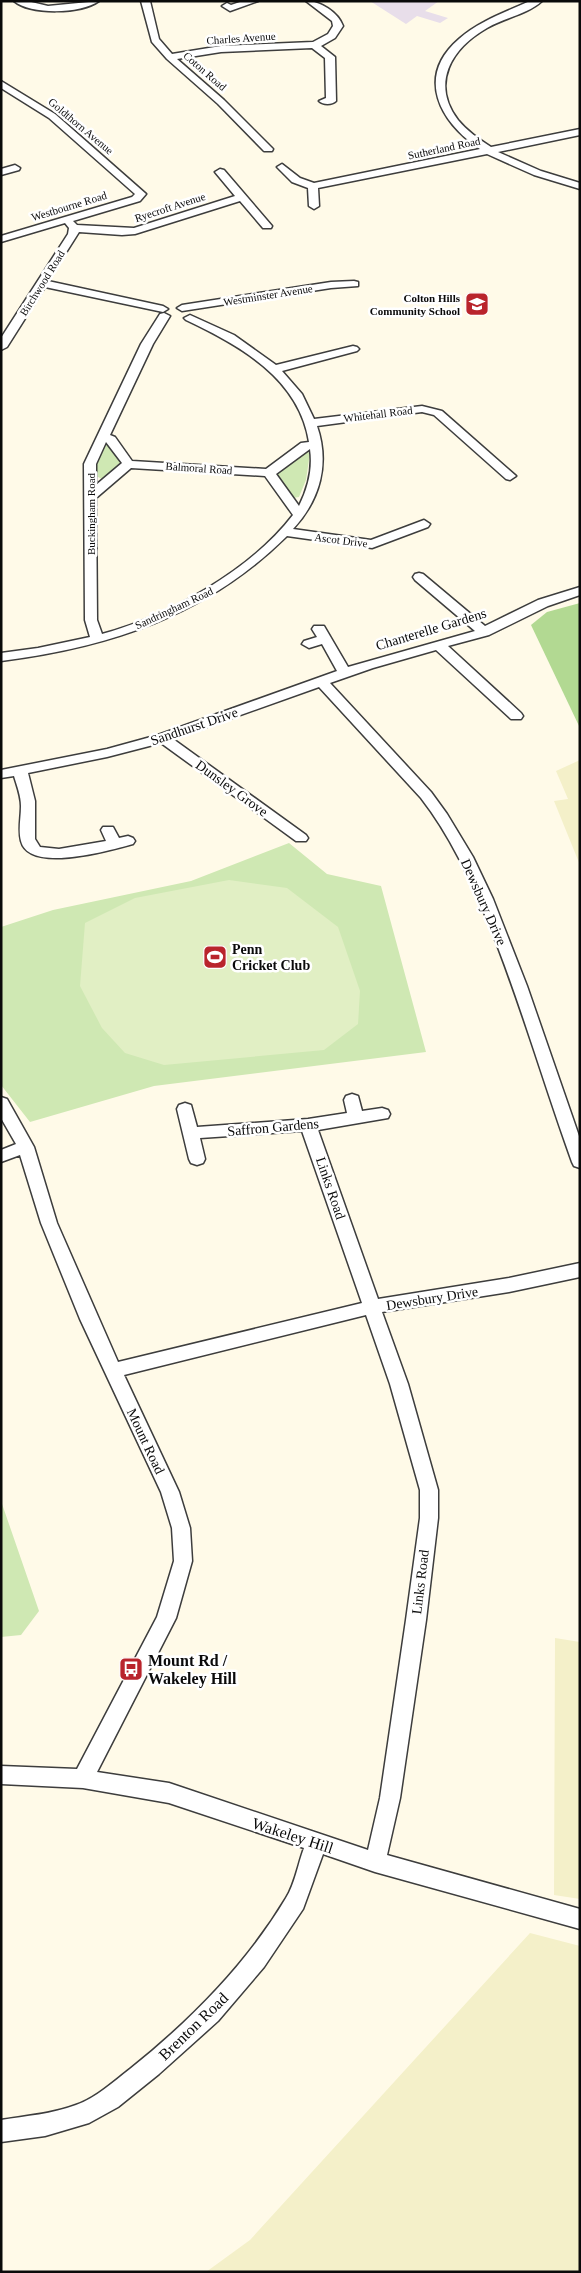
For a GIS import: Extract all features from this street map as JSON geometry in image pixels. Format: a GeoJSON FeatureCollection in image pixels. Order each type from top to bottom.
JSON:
{"type":"FeatureCollection","features":[{"type":"Feature","properties":{"kind":"street"},"geometry":{"type":"LineString","coordinates":[[18,1],[36,8],[50,10],[95,1]]}},
{"type":"Feature","properties":{"kind":"street","name":"Coton Road"},"geometry":{"type":"LineString","coordinates":[[145,1],[155,40],[170,57],[222,102],[268,152]]}},
{"type":"Feature","properties":{"kind":"street"},"geometry":{"type":"LineString","coordinates":[[230,8],[254,1]]}},
{"type":"Feature","properties":{"kind":"street"},"geometry":{"type":"LineString","coordinates":[[310,1],[336,20],[338,26],[335,33],[329,38],[314,45],[330,57],[331,101]]}},
{"type":"Feature","properties":{"kind":"street"},"geometry":{"type":"LineString","coordinates":[[538,1],[466,37],[448,58],[440,74],[440,96],[448,114],[464,132],[490,151],[531,171],[580,186]]}},
{"type":"Feature","properties":{"kind":"street","name":"Charles Avenue"},"geometry":{"type":"LineString","coordinates":[[170,57],[221,49],[314,45]]}},
{"type":"Feature","properties":{"kind":"street","name":"Goldthorn Avenue"},"geometry":{"type":"LineString","coordinates":[[1,84],[52,116],[140,194]]}},
{"type":"Feature","properties":{"kind":"street","name":"Sutherland Road"},"geometry":{"type":"LineString","coordinates":[[313,186],[580,132]]}},
{"type":"Feature","properties":{"kind":"street"},"geometry":{"type":"LineString","coordinates":[[282,166],[296,180],[313,186],[314,206]]}},
{"type":"Feature","properties":{"kind":"street"},"geometry":{"type":"LineString","coordinates":[[1,172],[15,168]]}},
{"type":"Feature","properties":{"kind":"street"},"geometry":{"type":"LineString","coordinates":[[220,172],[267,226]]}},
{"type":"Feature","properties":{"kind":"street","name":"Westbourne Road"},"geometry":{"type":"LineString","coordinates":[[1,238],[71,224],[136,199],[140,194]]}},
{"type":"Feature","properties":{"kind":"street","name":"Ryecroft Avenue"},"geometry":{"type":"LineString","coordinates":[[71,224],[122,232],[135,231],[242,197]]}},
{"type":"Feature","properties":{"kind":"street","name":"Birchwood Road"},"geometry":{"type":"LineString","coordinates":[[1,347],[73,234],[71,224]]}},
{"type":"Feature","properties":{"kind":"street"},"geometry":{"type":"LineString","coordinates":[[42,283],[163,312],[178,320],[186,313]]}},
{"type":"Feature","properties":{"kind":"street","name":"Westminster Avenue"},"geometry":{"type":"LineString","coordinates":[[186,313],[331,285],[354,284]]}},
{"type":"Feature","properties":{"kind":"street","name":"Buckingham Road"},"geometry":{"type":"LineString","coordinates":[[97,639],[91,620],[90,464],[163,312]]}},
{"type":"Feature","properties":{"kind":"street","name":"Sandringham Road"},"geometry":{"type":"LineString","coordinates":[[1,657],[60,648],[97,639],[135,627],[214,591],[253,563],[285,532],[309,501],[317,480],[316,444],[311,422],[294,391],[275,369],[260,356],[226,334],[186,313]]}},
{"type":"Feature","properties":{"kind":"street"},"geometry":{"type":"LineString","coordinates":[[275,369],[354,349]]}},
{"type":"Feature","properties":{"kind":"street","name":"Whitehall Road"},"geometry":{"type":"LineString","coordinates":[[311,422],[422,409],[431,410],[438,413],[510,476]]}},
{"type":"Feature","properties":{"kind":"street"},"geometry":{"type":"LineString","coordinates":[[91,496],[128,464],[111,440],[103,436]]}},
{"type":"Feature","properties":{"kind":"street"},"geometry":{"type":"LineString","coordinates":[[299,516],[269,473],[305,446],[316,444]]}},
{"type":"Feature","properties":{"kind":"street","name":"Balmoral Road"},"geometry":{"type":"LineString","coordinates":[[128,464],[269,473]]}},
{"type":"Feature","properties":{"kind":"street","name":"Ascot Drive"},"geometry":{"type":"LineString","coordinates":[[285,532],[372,544],[425,524]]}},
{"type":"Feature","properties":{"kind":"street"},"geometry":{"type":"LineString","coordinates":[[442,579],[423,581],[484,632]]}},
{"type":"Feature","properties":{"kind":"street","name":"Chanterelle Gardens"},"geometry":{"type":"LineString","coordinates":[[345,673],[368,664],[440,646],[484,632],[543,603],[580,590]]}},
{"type":"Feature","properties":{"kind":"street"},"geometry":{"type":"LineString","coordinates":[[309,644],[323,634],[345,673]]}},
{"type":"Feature","properties":{"kind":"street"},"geometry":{"type":"LineString","coordinates":[[440,646],[516,716]]}},
{"type":"Feature","properties":{"kind":"street","name":"Sandhurst Drive"},"geometry":{"type":"LineString","coordinates":[[1,774],[107,753],[163,738],[345,673]]}},
{"type":"Feature","properties":{"kind":"street","name":"Dewsbury Drive"},"geometry":{"type":"LineString","coordinates":[[321,681],[424,793],[442,816],[455,840],[499,930],[561,1113],[580,1162]]}},
{"type":"Feature","properties":{"kind":"street","name":"Dunsley Grove"},"geometry":{"type":"LineString","coordinates":[[163,738],[301,838]]}},
{"type":"Feature","properties":{"kind":"street"},"geometry":{"type":"LineString","coordinates":[[20,771],[28,802],[28,839],[30,846],[34,850],[52,855],[121,842],[108,830]]}},
{"type":"Feature","properties":{"kind":"street"},"geometry":{"type":"LineString","coordinates":[[352,1100],[356,1118]]}},
{"type":"Feature","properties":{"kind":"street","name":"Mount Road"},"geometry":{"type":"LineString","coordinates":[[1,1103],[26,1147],[49,1223],[88,1319],[170,1492],[181,1528],[182,1561],[166,1618],[83,1779]]}},
{"type":"Feature","properties":{"kind":"street"},"geometry":{"type":"LineString","coordinates":[[185,1109],[197,1159]]}},
{"type":"Feature","properties":{"kind":"street","name":"Saffron Gardens"},"geometry":{"type":"LineString","coordinates":[[191,1133],[308,1125],[382,1114]]}},
{"type":"Feature","properties":{"kind":"street","name":"Links Road"},"geometry":{"type":"LineString","coordinates":[[308,1125],[399,1384],[429,1490],[428,1518],[413,1640],[390,1798],[375,1862]]}},
{"type":"Feature","properties":{"kind":"street"},"geometry":{"type":"LineString","coordinates":[[1,1156],[26,1147]]}},
{"type":"Feature","properties":{"kind":"street","name":"Dewsbury Drive"},"geometry":{"type":"LineString","coordinates":[[372,1307],[509,1285],[580,1270]]}},
{"type":"Feature","properties":{"kind":"street"},"geometry":{"type":"LineString","coordinates":[[113,1370],[372,1307]]}},
{"type":"Feature","properties":{"kind":"street","name":"Wakeley Hill"},"geometry":{"type":"LineString","coordinates":[[1,1775],[83,1779],[169,1793],[375,1862],[580,1919]]}},
{"type":"Feature","properties":{"kind":"street","name":"Brenton Road"},"geometry":{"type":"LineString","coordinates":[[1,2131],[45,2125],[80,2115],[110,2099],[151,2066],[210,2013],[256,1960],[296,1902],[316,1843]]}},
{"type":"Feature","properties":{"kind":"shaded area"},"geometry":{"type":"Polygon","coordinates":[[[370,1],[439,1],[425,11],[448,18],[440,23],[417,16],[406,24],[370,1]]]}},
{"type":"Feature","properties":{"kind":"shaded area"},"geometry":{"type":"Polygon","coordinates":[[[580,760],[580,865],[554,801],[568,799],[556,771],[580,760]]]}},
{"type":"Feature","properties":{"kind":"shaded area"},"geometry":{"type":"Polygon","coordinates":[[[555,1638],[580,1642],[580,1899],[554,1895],[555,1638]]]}},
{"type":"Feature","properties":{"kind":"shaded area"},"geometry":{"type":"Polygon","coordinates":[[[530,1933],[580,1946],[580,2272],[206,2272],[250,2240],[530,1933]]]}},
{"type":"Feature","properties":{"kind":"green space"},"geometry":{"type":"Polygon","coordinates":[[[104,445],[110,445],[121,461],[110,476],[102,479],[96,476],[96,468],[104,445]]]}},
{"type":"Feature","properties":{"kind":"green space"},"geometry":{"type":"Polygon","coordinates":[[[305,451],[310,453],[306,480],[299,497],[293,498],[277,478],[279,470],[305,451]]]}},
{"type":"Feature","properties":{"kind":"green space"},"geometry":{"type":"Polygon","coordinates":[[[580,603],[580,728],[531,625],[547,612],[580,603]]]}},
{"type":"Feature","properties":{"kind":"green space"},"geometry":{"type":"Polygon","coordinates":[[[289,843],[327,874],[381,886],[426,1052],[154,1086],[30,1122],[1,1085],[1,927],[53,910],[191,881],[289,843]]]}},
{"type":"Feature","properties":{"kind":"green space","name":"Penn Cricket Club"},"geometry":{"type":"Polygon","coordinates":[[[229,880],[287,888],[338,927],[360,991],[358,1024],[324,1050],[164,1065],[125,1053],[102,1028],[80,986],[85,923],[135,898],[229,880]]]}},
{"type":"Feature","properties":{"kind":"green space"},"geometry":{"type":"Polygon","coordinates":[[[1,1501],[39,1611],[21,1635],[1,1637],[1,1501]]]}},
{"type":"Feature","properties":{"kind":"place","name":"Colton Hills Community School"},"geometry":{"type":"Point","coordinates":[477,304]}},
{"type":"Feature","properties":{"kind":"place","name":"Penn Cricket Club"},"geometry":{"type":"Point","coordinates":[215,957]}},
{"type":"Feature","properties":{"kind":"place","name":"Mount Rd / Wakeley Hill"},"geometry":{"type":"Point","coordinates":[131,1669]}}]}
